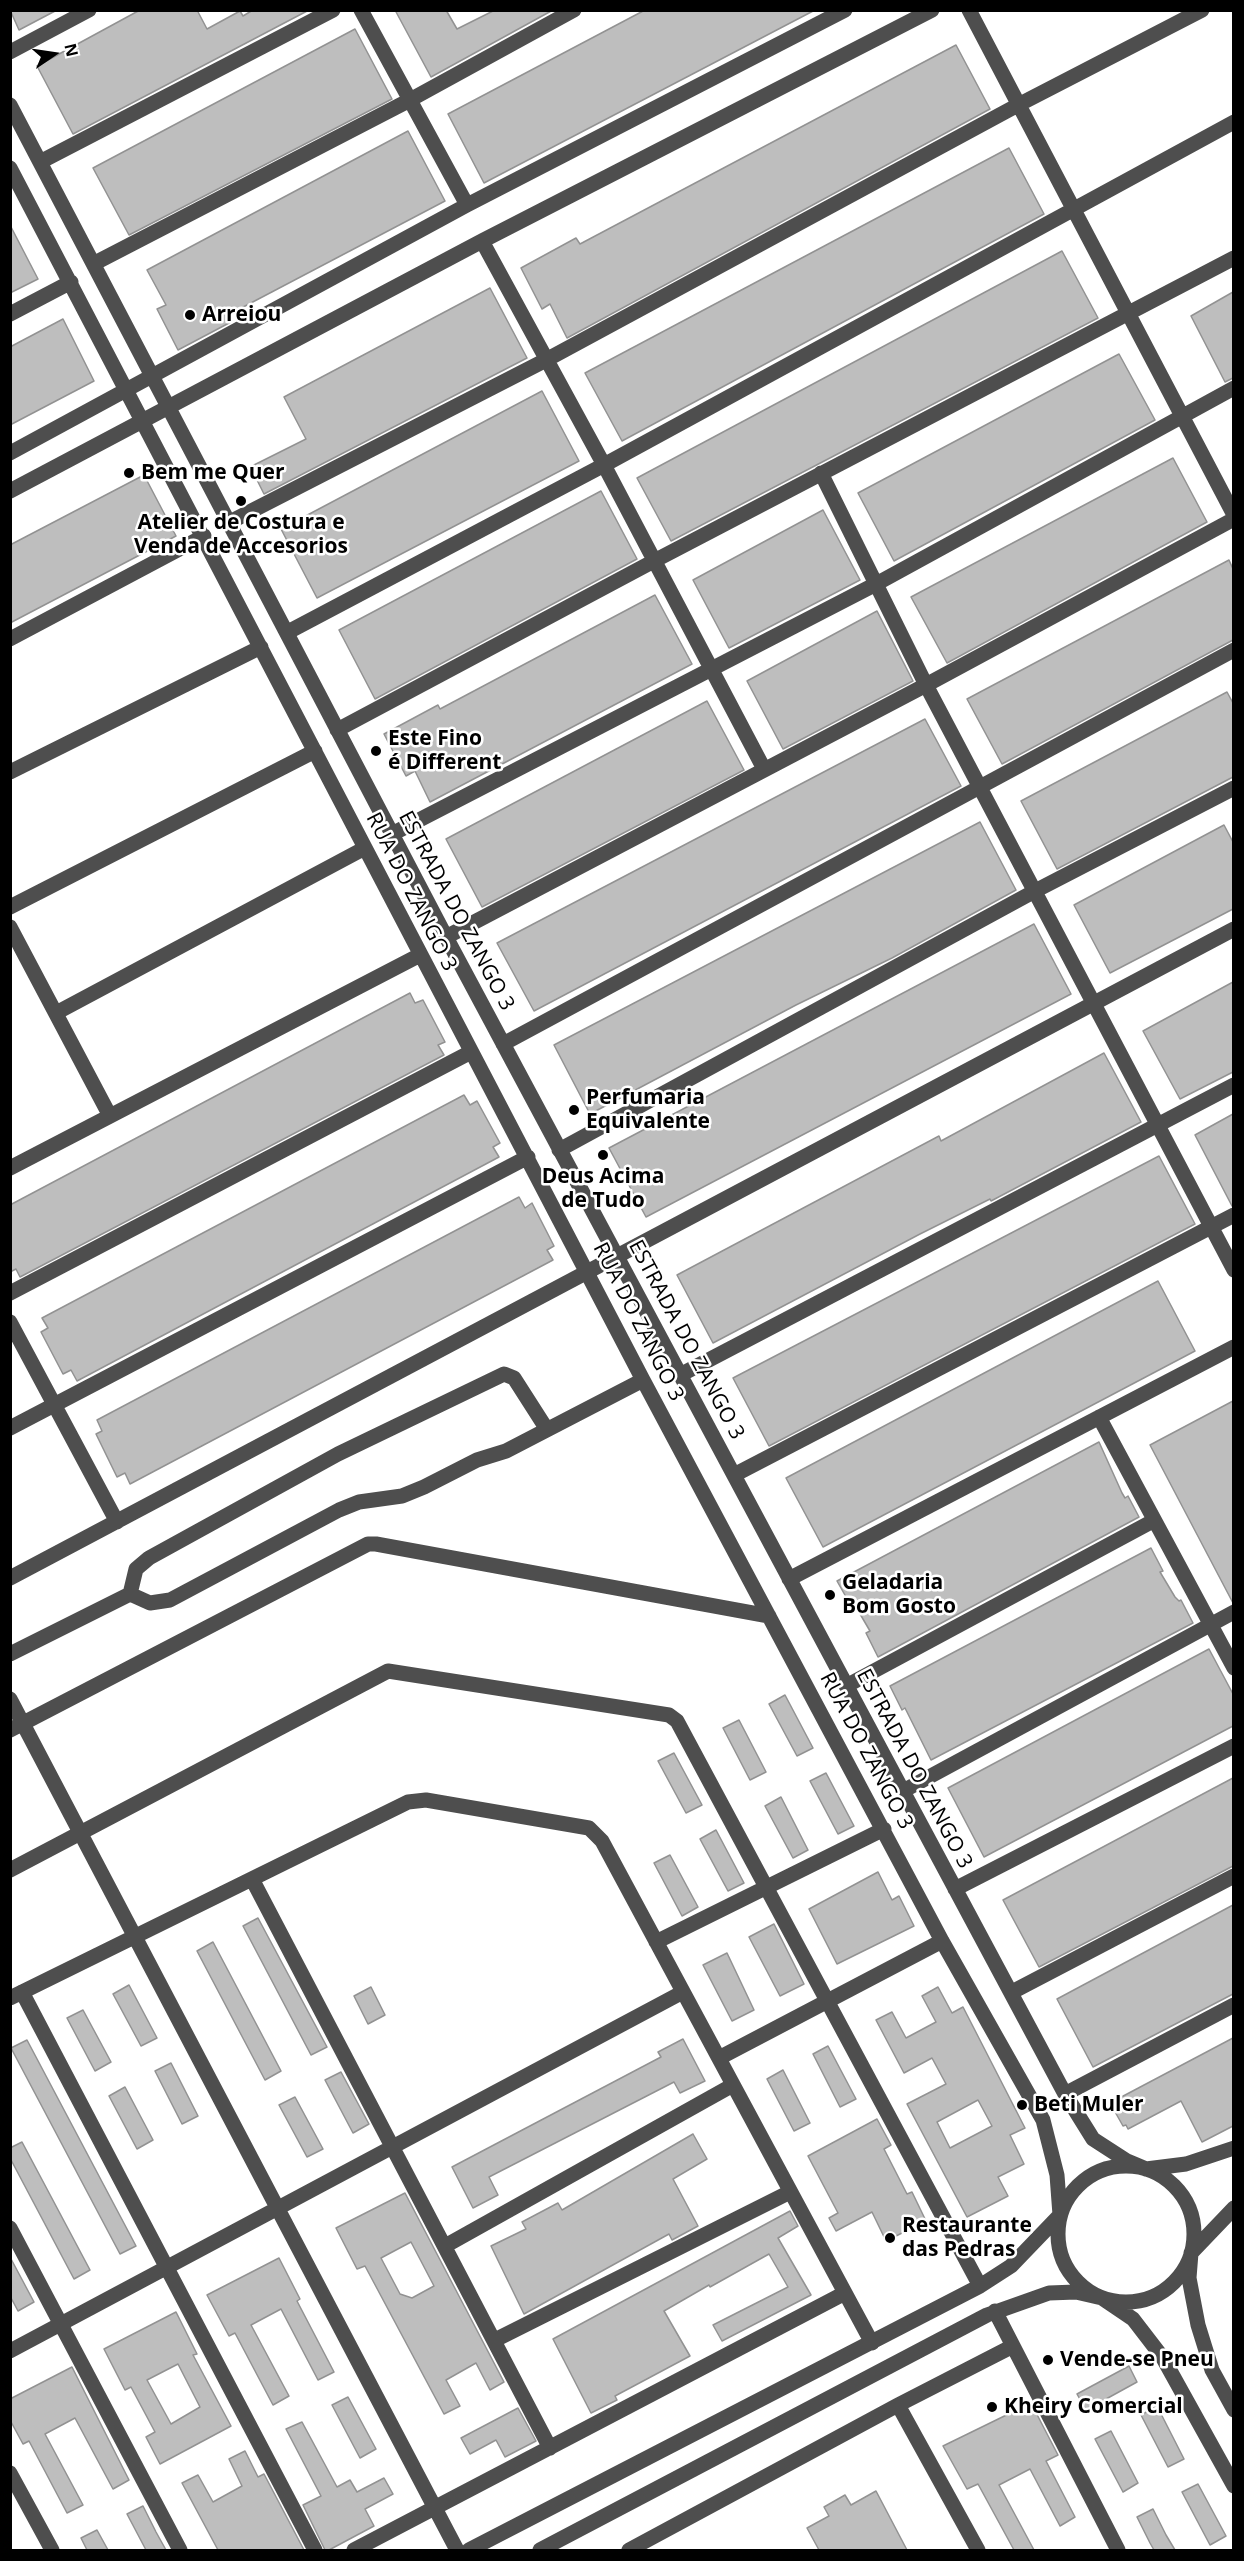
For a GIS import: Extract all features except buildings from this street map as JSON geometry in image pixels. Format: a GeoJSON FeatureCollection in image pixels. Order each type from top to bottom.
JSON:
{"type":"FeatureCollection","features":[{"type":"Feature","properties":{"kind":"street"},"geometry":{"type":"LineString","coordinates":[[10,52],[88,10]]}},
{"type":"Feature","properties":{"kind":"street"},"geometry":{"type":"LineString","coordinates":[[40,162],[333,10]]}},
{"type":"Feature","properties":{"kind":"street"},"geometry":{"type":"LineString","coordinates":[[361,10],[408,101],[467,205]]}},
{"type":"Feature","properties":{"kind":"street"},"geometry":{"type":"LineString","coordinates":[[95,263],[408,101],[574,10]]}},
{"type":"Feature","properties":{"kind":"street"},"geometry":{"type":"LineString","coordinates":[[10,453],[467,205],[845,10]]}},
{"type":"Feature","properties":{"kind":"street"},"geometry":{"type":"LineString","coordinates":[[10,491],[482,241],[932,10]]}},
{"type":"Feature","properties":{"kind":"street"},"geometry":{"type":"LineString","coordinates":[[446,937],[926,685],[1233,517],[1130,314],[1071,208],[969,10]]}},
{"type":"Feature","properties":{"kind":"street"},"geometry":{"type":"LineString","coordinates":[[230,522],[546,360],[1018,105],[1202,10]]}},
{"type":"Feature","properties":{"kind":"street","name":"ESTRADA DO ZANGO 3"},"geometry":{"type":"LineString","coordinates":[[10,105],[95,263],[446,937],[1065,2094],[1093,2139],[1127,2162],[1146,2169]]}},
{"type":"Feature","properties":{"kind":"street"},"geometry":{"type":"LineString","coordinates":[[288,632],[604,465],[1071,208],[1233,122]]}},
{"type":"Feature","properties":{"kind":"street","name":"RUA DO ZANGO 3"},"geometry":{"type":"LineString","coordinates":[[12,174],[144,420],[420,955],[768,1616],[942,1941],[1042,2120],[1057,2175],[1060,2215]]}},
{"type":"Feature","properties":{"kind":"street"},"geometry":{"type":"LineString","coordinates":[[482,241],[604,465],[764,769]]}},
{"type":"Feature","properties":{"kind":"street"},"geometry":{"type":"LineString","coordinates":[[337,730],[821,473],[1130,314],[1233,258]]}},
{"type":"Feature","properties":{"kind":"street"},"geometry":{"type":"LineString","coordinates":[[10,314],[71,282]]}},
{"type":"Feature","properties":{"kind":"street"},"geometry":{"type":"LineString","coordinates":[[392,834],[876,584],[1233,388]]}},
{"type":"Feature","properties":{"kind":"street"},"geometry":{"type":"LineString","coordinates":[[821,473],[926,685],[1233,1270]]}},
{"type":"Feature","properties":{"kind":"street"},"geometry":{"type":"LineString","coordinates":[[10,639],[204,536]]}},
{"type":"Feature","properties":{"kind":"street"},"geometry":{"type":"LineString","coordinates":[[10,772],[261,647]]}},
{"type":"Feature","properties":{"kind":"street"},"geometry":{"type":"LineString","coordinates":[[503,1044],[1233,650]]}},
{"type":"Feature","properties":{"kind":"street"},"geometry":{"type":"LineString","coordinates":[[10,907],[315,751]]}},
{"type":"Feature","properties":{"kind":"street"},"geometry":{"type":"LineString","coordinates":[[560,1150],[1035,891],[1233,788]]}},
{"type":"Feature","properties":{"kind":"street"},"geometry":{"type":"LineString","coordinates":[[56,1013],[365,848]]}},
{"type":"Feature","properties":{"kind":"street"},"geometry":{"type":"LineString","coordinates":[[10,927],[110,1116]]}},
{"type":"Feature","properties":{"kind":"street"},"geometry":{"type":"LineString","coordinates":[[10,1578],[589,1274],[1233,929]]}},
{"type":"Feature","properties":{"kind":"street"},"geometry":{"type":"LineString","coordinates":[[10,1168],[420,955]]}},
{"type":"Feature","properties":{"kind":"street"},"geometry":{"type":"LineString","coordinates":[[10,1293],[471,1052]]}},
{"type":"Feature","properties":{"kind":"street"},"geometry":{"type":"LineString","coordinates":[[680,1375],[1233,1085]]}},
{"type":"Feature","properties":{"kind":"street"},"geometry":{"type":"LineString","coordinates":[[10,1428],[528,1157]]}},
{"type":"Feature","properties":{"kind":"street"},"geometry":{"type":"LineString","coordinates":[[734,1475],[1233,1215]]}},
{"type":"Feature","properties":{"kind":"street"},"geometry":{"type":"LineString","coordinates":[[10,1322],[117,1522]]}},
{"type":"Feature","properties":{"kind":"street"},"geometry":{"type":"LineString","coordinates":[[789,1579],[1233,1347]]}},
{"type":"Feature","properties":{"kind":"street"},"geometry":{"type":"LineString","coordinates":[[10,1654],[130,1594],[136,1569],[149,1557],[338,1454],[504,1374],[514,1378],[546,1428]]}},
{"type":"Feature","properties":{"kind":"street"},"geometry":{"type":"LineString","coordinates":[[130,1594],[150,1603],[170,1600],[339,1510],[359,1502],[402,1496],[477,1460],[506,1451],[546,1428],[644,1380]]}},
{"type":"Feature","properties":{"kind":"street"},"geometry":{"type":"LineString","coordinates":[[1099,1417],[1233,1668]]}},
{"type":"Feature","properties":{"kind":"street"},"geometry":{"type":"LineString","coordinates":[[846,1686],[1153,1521]]}},
{"type":"Feature","properties":{"kind":"street"},"geometry":{"type":"LineString","coordinates":[[17,1726],[368,1544],[768,1616]]}},
{"type":"Feature","properties":{"kind":"street"},"geometry":{"type":"LineString","coordinates":[[903,1791],[1233,1612]]}},
{"type":"Feature","properties":{"kind":"street"},"geometry":{"type":"LineString","coordinates":[[10,1870],[380,1673],[396,1671],[669,1715],[677,1720],[980,2286]]}},
{"type":"Feature","properties":{"kind":"street"},"geometry":{"type":"LineString","coordinates":[[10,1699],[17,1726],[81,1832],[457,2550]]}},
{"type":"Feature","properties":{"kind":"street"},"geometry":{"type":"LineString","coordinates":[[955,1889],[1233,1746]]}},
{"type":"Feature","properties":{"kind":"street"},"geometry":{"type":"LineString","coordinates":[[315,2550],[16,1995],[408,1802],[426,1800],[589,1828],[596,1832],[872,2343]]}},
{"type":"Feature","properties":{"kind":"street"},"geometry":{"type":"LineString","coordinates":[[656,1941],[884,1829]]}},
{"type":"Feature","properties":{"kind":"street"},"geometry":{"type":"LineString","coordinates":[[1012,1992],[1233,1876]]}},
{"type":"Feature","properties":{"kind":"street"},"geometry":{"type":"LineString","coordinates":[[252,1879],[550,2448]]}},
{"type":"Feature","properties":{"kind":"street"},"geometry":{"type":"LineString","coordinates":[[719,2058],[942,1941]]}},
{"type":"Feature","properties":{"kind":"street"},"geometry":{"type":"LineString","coordinates":[[10,2351],[390,2146],[683,1992]]}},
{"type":"Feature","properties":{"kind":"street"},"geometry":{"type":"LineString","coordinates":[[1065,2094],[1233,2005]]}},
{"type":"Feature","properties":{"kind":"street"},"geometry":{"type":"LineString","coordinates":[[445,2246],[733,2085]]}},
{"type":"Feature","properties":{"kind":"street"},"geometry":{"type":"LineString","coordinates":[[469,2550],[980,2286],[1011,2266],[1060,2215],[1070,2195],[1086,2179],[1106,2168],[1128,2166],[1146,2169],[1186,2164],[1233,2148]]}},
{"type":"Feature","properties":{"kind":"street"},"geometry":{"type":"LineString","coordinates":[[1146,2169],[1168,2180],[1182,2194],[1191,2213],[1194,2233],[1189,2278],[1197,2325],[1212,2370],[1233,2410]]}},
{"type":"Feature","properties":{"kind":"street"},"geometry":{"type":"LineString","coordinates":[[495,2340],[790,2192]]}},
{"type":"Feature","properties":{"kind":"street"},"geometry":{"type":"LineString","coordinates":[[540,2550],[995,2311],[1049,2293],[1076,2292],[1124,2303],[1146,2299],[1166,2289],[1182,2273],[1191,2253],[1233,2208]]}},
{"type":"Feature","properties":{"kind":"street"},"geometry":{"type":"LineString","coordinates":[[1060,2215],[1058,2235],[1061,2255],[1070,2273],[1084,2288],[1118,2307],[1148,2336],[1233,2486]]}},
{"type":"Feature","properties":{"kind":"street"},"geometry":{"type":"LineString","coordinates":[[10,2228],[180,2550]]}},
{"type":"Feature","properties":{"kind":"street"},"geometry":{"type":"LineString","coordinates":[[354,2550],[845,2293]]}},
{"type":"Feature","properties":{"kind":"street"},"geometry":{"type":"LineString","coordinates":[[995,2311],[1118,2550]]}},
{"type":"Feature","properties":{"kind":"street"},"geometry":{"type":"LineString","coordinates":[[629,2550],[898,2405],[1013,2346]]}},
{"type":"Feature","properties":{"kind":"street"},"geometry":{"type":"LineString","coordinates":[[898,2405],[978,2550]]}},
{"type":"Feature","properties":{"kind":"street"},"geometry":{"type":"LineString","coordinates":[[10,2473],[52,2550]]}},
{"type":"Feature","properties":{"kind":"place","name":"Arreiou"},"geometry":{"type":"Point","coordinates":[190,315]}},
{"type":"Feature","properties":{"kind":"place","name":"Bem me Quer"},"geometry":{"type":"Point","coordinates":[129,473]}},
{"type":"Feature","properties":{"kind":"place","name":"Atelier de Costura e Venda de Accesorios"},"geometry":{"type":"Point","coordinates":[241,501]}},
{"type":"Feature","properties":{"kind":"place","name":"Este Fino é Different"},"geometry":{"type":"Point","coordinates":[376,751]}},
{"type":"Feature","properties":{"kind":"place","name":"Perfumaria Equivalente"},"geometry":{"type":"Point","coordinates":[574,1110]}},
{"type":"Feature","properties":{"kind":"place","name":"Deus Acima de Tudo"},"geometry":{"type":"Point","coordinates":[603,1155]}},
{"type":"Feature","properties":{"kind":"place","name":"Geladaria Bom Gosto"},"geometry":{"type":"Point","coordinates":[830,1595]}},
{"type":"Feature","properties":{"kind":"place","name":"Beti Muler"},"geometry":{"type":"Point","coordinates":[1022,2105]}},
{"type":"Feature","properties":{"kind":"place","name":"Restaurante das Pedras"},"geometry":{"type":"Point","coordinates":[890,2238]}},
{"type":"Feature","properties":{"kind":"place","name":"Vende-se Pneu"},"geometry":{"type":"Point","coordinates":[1048,2360]}},
{"type":"Feature","properties":{"kind":"place","name":"Kheiry Comercial"},"geometry":{"type":"Point","coordinates":[992,2407]}}]}
